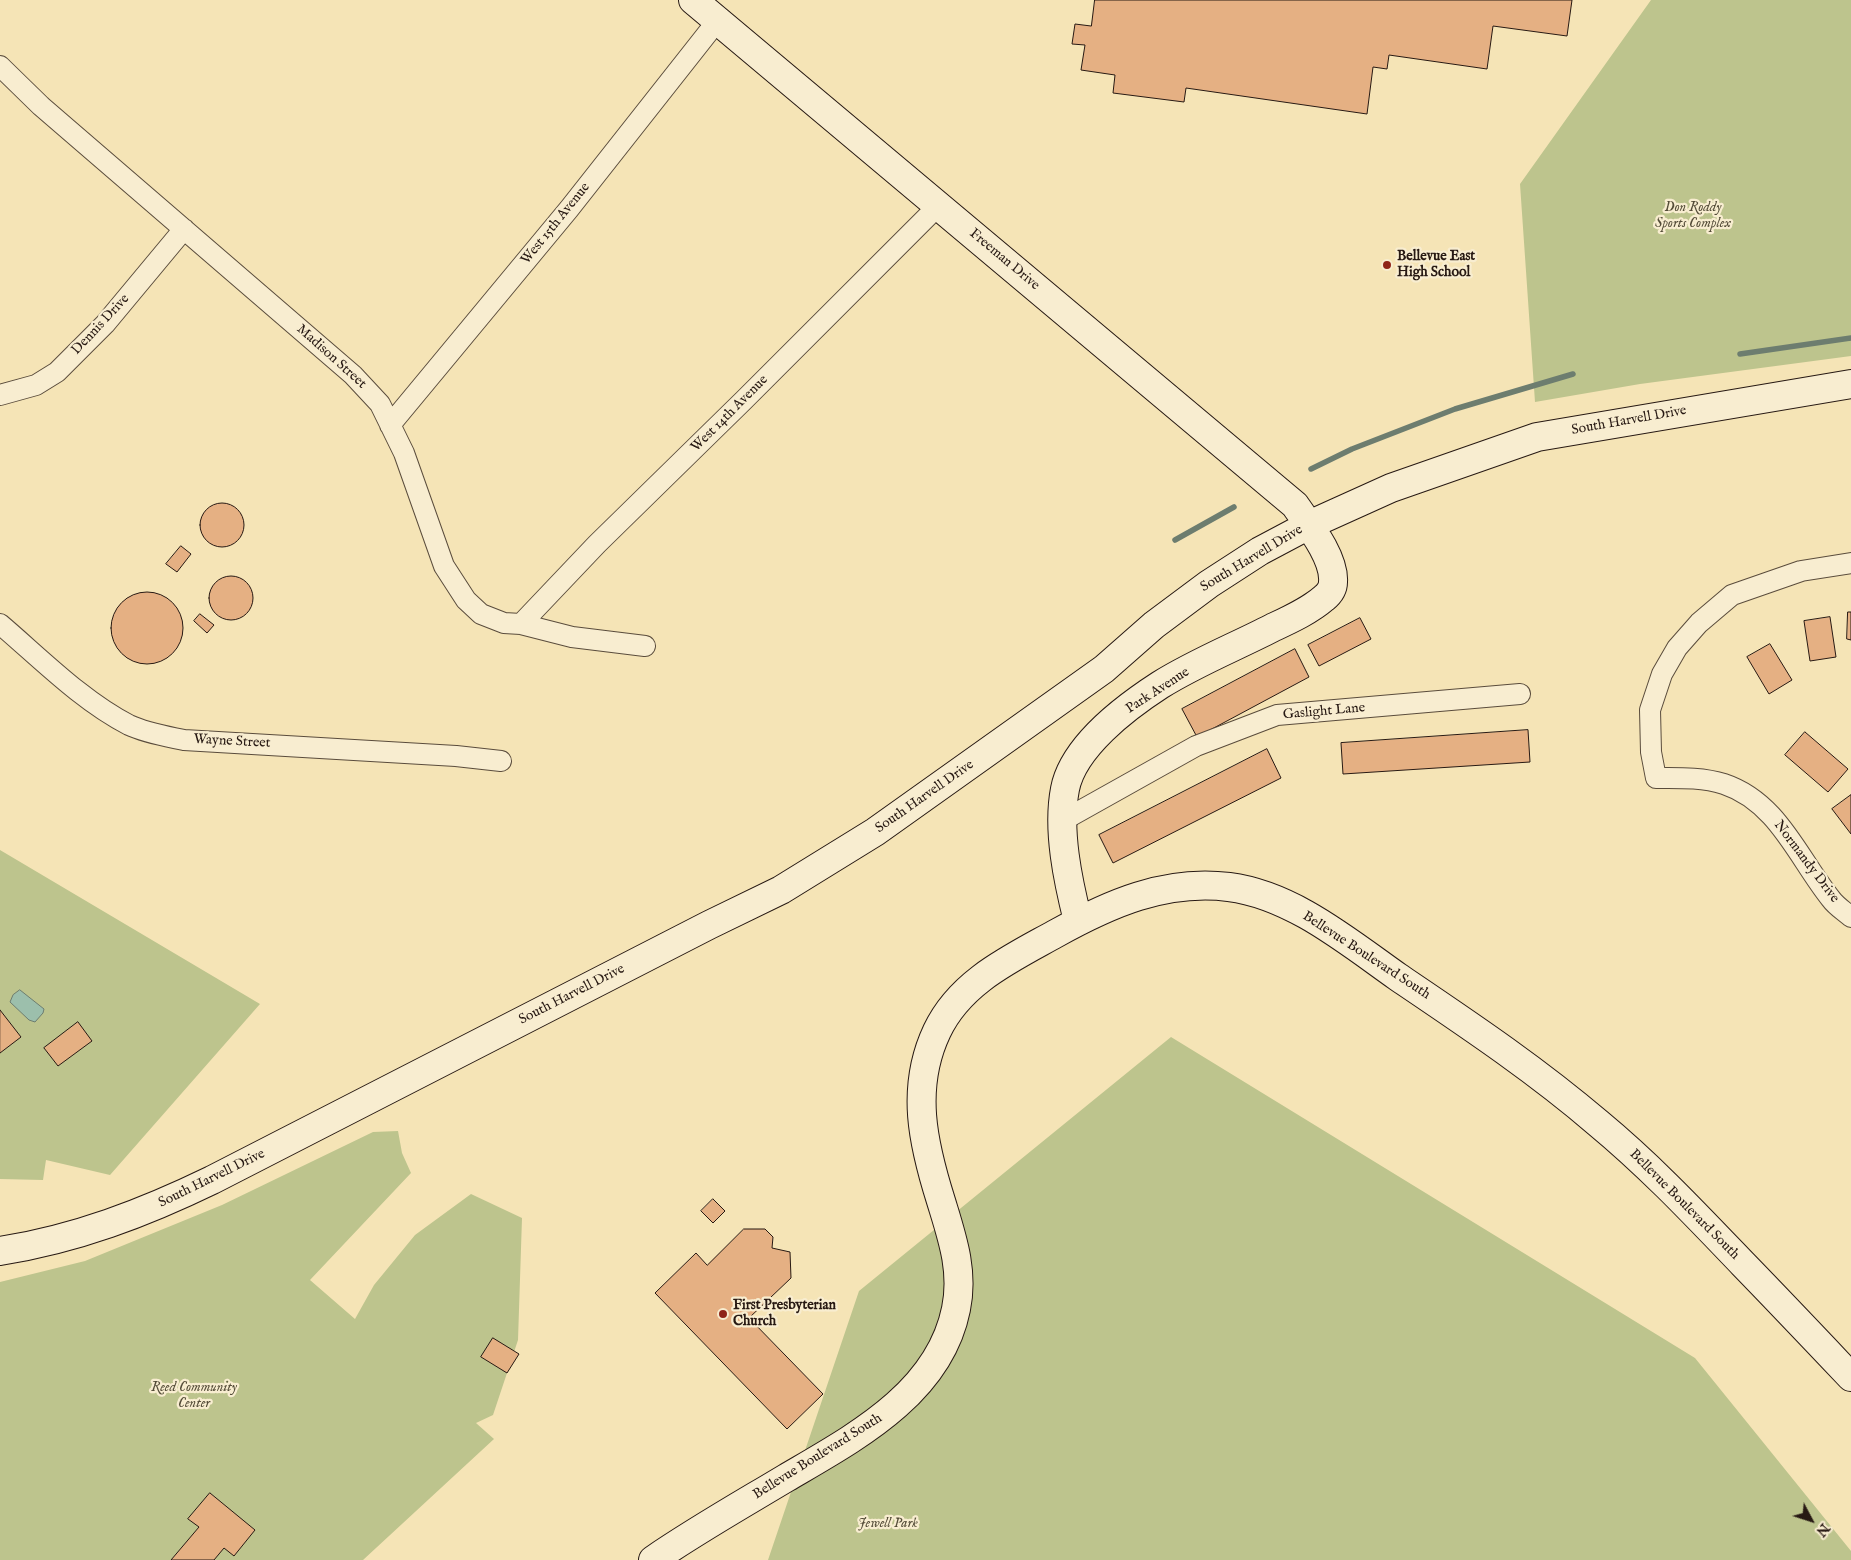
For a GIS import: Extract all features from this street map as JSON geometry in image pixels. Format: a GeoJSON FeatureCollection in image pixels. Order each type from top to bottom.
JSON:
{"type":"FeatureCollection","features":[{"type":"Feature","properties":{"kind":"street","name":"Freeman Drive"},"geometry":{"type":"LineString","coordinates":[[693,0],[1295,505],[1309,525]]}},
{"type":"Feature","properties":{"kind":"street","name":"West 15th Avenue"},"geometry":{"type":"LineString","coordinates":[[390,425],[569,209],[718,20]]}},
{"type":"Feature","properties":{"kind":"street","name":"Madison Street"},"geometry":{"type":"LineString","coordinates":[[0,66],[41,106],[353,374],[380,404],[404,453],[444,566],[466,600],[482,614],[504,623],[521,624],[572,637],[645,646]]}},
{"type":"Feature","properties":{"kind":"street","name":"West 14th Avenue"},"geometry":{"type":"LineString","coordinates":[[521,624],[596,544],[744,400],[939,205]]}},
{"type":"Feature","properties":{"kind":"street","name":"Dennis Drive"},"geometry":{"type":"LineString","coordinates":[[0,395],[36,384],[57,372],[105,324],[184,229]]}},
{"type":"Feature","properties":{"kind":"street","name":"South Harvell Drive"},"geometry":{"type":"LineString","coordinates":[[0,1250],[71,1236],[119,1221],[160,1205],[221,1176],[781,890],[875,832],[1033,720],[1104,669],[1154,625],[1209,584],[1260,551],[1309,525],[1391,488],[1537,437],[1851,384]]}},
{"type":"Feature","properties":{"kind":"street","name":"Park Avenue"},"geometry":{"type":"LineString","coordinates":[[1078,921],[1071,891],[1062,821],[1065,788],[1072,769],[1085,749],[1100,732],[1160,685],[1309,609],[1331,591],[1333,573],[1328,558],[1309,525]]}},
{"type":"Feature","properties":{"kind":"street","name":"Normandy Drive"},"geometry":{"type":"LineString","coordinates":[[1851,563],[1801,571],[1732,595],[1699,623],[1677,648],[1662,674],[1650,710],[1651,752],[1656,778],[1690,778],[1724,784],[1754,800],[1779,823],[1832,901],[1851,917]]}},
{"type":"Feature","properties":{"kind":"street","name":"Wayne Street"},"geometry":{"type":"LineString","coordinates":[[0,624],[107,712],[130,725],[153,734],[184,740],[456,756],[501,761]]}},
{"type":"Feature","properties":{"kind":"street","name":"Gaslight Lane"},"geometry":{"type":"LineString","coordinates":[[1062,821],[1196,746],[1277,715],[1520,694]]}},
{"type":"Feature","properties":{"kind":"street","name":"Bellevue Boulevard South"},"geometry":{"type":"LineString","coordinates":[[653,1560],[875,1423],[919,1382],[937,1357],[951,1328],[957,1306],[959,1283],[958,1261],[932,1175],[923,1134],[920,1103],[922,1081],[929,1049],[936,1032],[947,1014],[972,984],[997,966],[1078,921],[1138,895],[1163,889],[1199,885],[1230,887],[1267,896],[1324,926],[1514,1057],[1554,1086],[1601,1125],[1669,1188],[1851,1377]]}},
{"type":"Feature","properties":{"kind":"green space","name":"Don Roddy Sports Complex"},"geometry":{"type":"Polygon","coordinates":[[[1651,0],[1851,0],[1851,356],[1640,384],[1535,402],[1520,184],[1651,0]]]}},
{"type":"Feature","properties":{"kind":"green space"},"geometry":{"type":"Polygon","coordinates":[[[0,850],[260,1004],[110,1175],[46,1160],[43,1180],[0,1179],[0,850]]]}},
{"type":"Feature","properties":{"kind":"green space","name":"Jewell Park"},"geometry":{"type":"Polygon","coordinates":[[[1171,1037],[1695,1358],[1851,1551],[1851,1560],[768,1560],[859,1291],[1171,1037]]]}},
{"type":"Feature","properties":{"kind":"green space","name":"Reed Community Center"},"geometry":{"type":"Polygon","coordinates":[[[398,1131],[402,1153],[411,1173],[310,1280],[355,1319],[374,1285],[415,1235],[471,1194],[522,1218],[518,1340],[493,1415],[476,1423],[494,1439],[363,1560],[0,1560],[0,1282],[85,1261],[222,1205],[373,1132],[398,1131]]]}},
{"type":"Feature","properties":{"kind":"shaded area"},"geometry":{"type":"Polygon","coordinates":[[[20,990],[44,1009],[35,1022],[29,1020],[10,1002],[13,995],[20,990]]]}},
{"type":"Feature","properties":{"kind":"building"},"geometry":{"type":"Polygon","coordinates":[[[1095,0],[1572,0],[1567,36],[1493,26],[1487,69],[1389,55],[1387,69],[1373,67],[1367,114],[1186,88],[1184,102],[1113,93],[1115,75],[1081,70],[1085,45],[1072,44],[1075,24],[1091,26],[1095,0]]]}},
{"type":"Feature","properties":{"kind":"building"},"geometry":{"type":"Polygon","coordinates":[[[222,503],[234,507],[240,513],[244,525],[240,537],[234,543],[222,547],[210,543],[204,537],[200,525],[204,513],[210,507],[222,503]]]}},
{"type":"Feature","properties":{"kind":"building"},"geometry":{"type":"Polygon","coordinates":[[[181,546],[191,554],[177,572],[166,564],[181,546]]]}},
{"type":"Feature","properties":{"kind":"building"},"geometry":{"type":"Polygon","coordinates":[[[231,576],[243,580],[249,586],[253,598],[249,610],[243,616],[231,620],[219,616],[213,610],[209,598],[213,586],[219,580],[231,576]]]}},
{"type":"Feature","properties":{"kind":"building"},"geometry":{"type":"Polygon","coordinates":[[[154,592],[173,602],[181,614],[183,628],[181,642],[173,654],[161,662],[140,664],[121,654],[113,642],[111,621],[121,602],[133,594],[154,592]]]}},
{"type":"Feature","properties":{"kind":"building"},"geometry":{"type":"Polygon","coordinates":[[[1848,612],[1851,612],[1851,640],[1847,639],[1848,612]]]}},
{"type":"Feature","properties":{"kind":"building"},"geometry":{"type":"Polygon","coordinates":[[[200,614],[214,625],[207,633],[194,621],[200,614]]]}},
{"type":"Feature","properties":{"kind":"building"},"geometry":{"type":"Polygon","coordinates":[[[1830,617],[1836,657],[1810,661],[1804,621],[1830,617]]]}},
{"type":"Feature","properties":{"kind":"building"},"geometry":{"type":"Polygon","coordinates":[[[1360,618],[1371,639],[1319,666],[1308,645],[1360,618]]]}},
{"type":"Feature","properties":{"kind":"building"},"geometry":{"type":"Polygon","coordinates":[[[1770,644],[1792,680],[1769,694],[1747,657],[1770,644]]]}},
{"type":"Feature","properties":{"kind":"building"},"geometry":{"type":"Polygon","coordinates":[[[1295,649],[1309,677],[1197,737],[1182,709],[1295,649]]]}},
{"type":"Feature","properties":{"kind":"building"},"geometry":{"type":"Polygon","coordinates":[[[1528,730],[1530,762],[1343,774],[1341,743],[1528,730]]]}},
{"type":"Feature","properties":{"kind":"building"},"geometry":{"type":"Polygon","coordinates":[[[1805,732],[1848,769],[1828,792],[1785,755],[1805,732]]]}},
{"type":"Feature","properties":{"kind":"building"},"geometry":{"type":"Polygon","coordinates":[[[1267,749],[1281,778],[1113,863],[1099,835],[1267,749]]]}},
{"type":"Feature","properties":{"kind":"building"},"geometry":{"type":"Polygon","coordinates":[[[1851,795],[1851,834],[1832,809],[1851,795]]]}},
{"type":"Feature","properties":{"kind":"building"},"geometry":{"type":"Polygon","coordinates":[[[0,1010],[21,1037],[0,1053],[0,1010]]]}},
{"type":"Feature","properties":{"kind":"building"},"geometry":{"type":"Polygon","coordinates":[[[78,1022],[92,1041],[58,1066],[44,1048],[78,1022]]]}},
{"type":"Feature","properties":{"kind":"building"},"geometry":{"type":"Polygon","coordinates":[[[713,1199],[725,1211],[713,1223],[701,1211],[713,1199]]]}},
{"type":"Feature","properties":{"kind":"building"},"geometry":{"type":"Polygon","coordinates":[[[744,1229],[765,1229],[773,1237],[772,1248],[790,1252],[791,1278],[749,1318],[823,1394],[787,1429],[655,1293],[696,1253],[707,1265],[744,1229]]]}},
{"type":"Feature","properties":{"kind":"building"},"geometry":{"type":"Polygon","coordinates":[[[493,1338],[519,1354],[507,1373],[481,1357],[493,1338]]]}},
{"type":"Feature","properties":{"kind":"building"},"geometry":{"type":"Polygon","coordinates":[[[210,1493],[255,1530],[234,1556],[224,1548],[214,1560],[171,1560],[199,1527],[188,1519],[210,1493]]]}},
{"type":"Feature","properties":{"kind":"waterway"},"geometry":{"type":"LineString","coordinates":[[1740,354],[1851,338]]}},
{"type":"Feature","properties":{"kind":"waterway"},"geometry":{"type":"LineString","coordinates":[[1311,469],[1352,449],[1455,409],[1573,374]]}},
{"type":"Feature","properties":{"kind":"waterway"},"geometry":{"type":"LineString","coordinates":[[1175,540],[1234,507]]}},
{"type":"Feature","properties":{"kind":"place","name":"Bellevue East High School"},"geometry":{"type":"Point","coordinates":[1387,265]}},
{"type":"Feature","properties":{"kind":"place","name":"First Presbyterian Church"},"geometry":{"type":"Point","coordinates":[723,1314]}}]}
